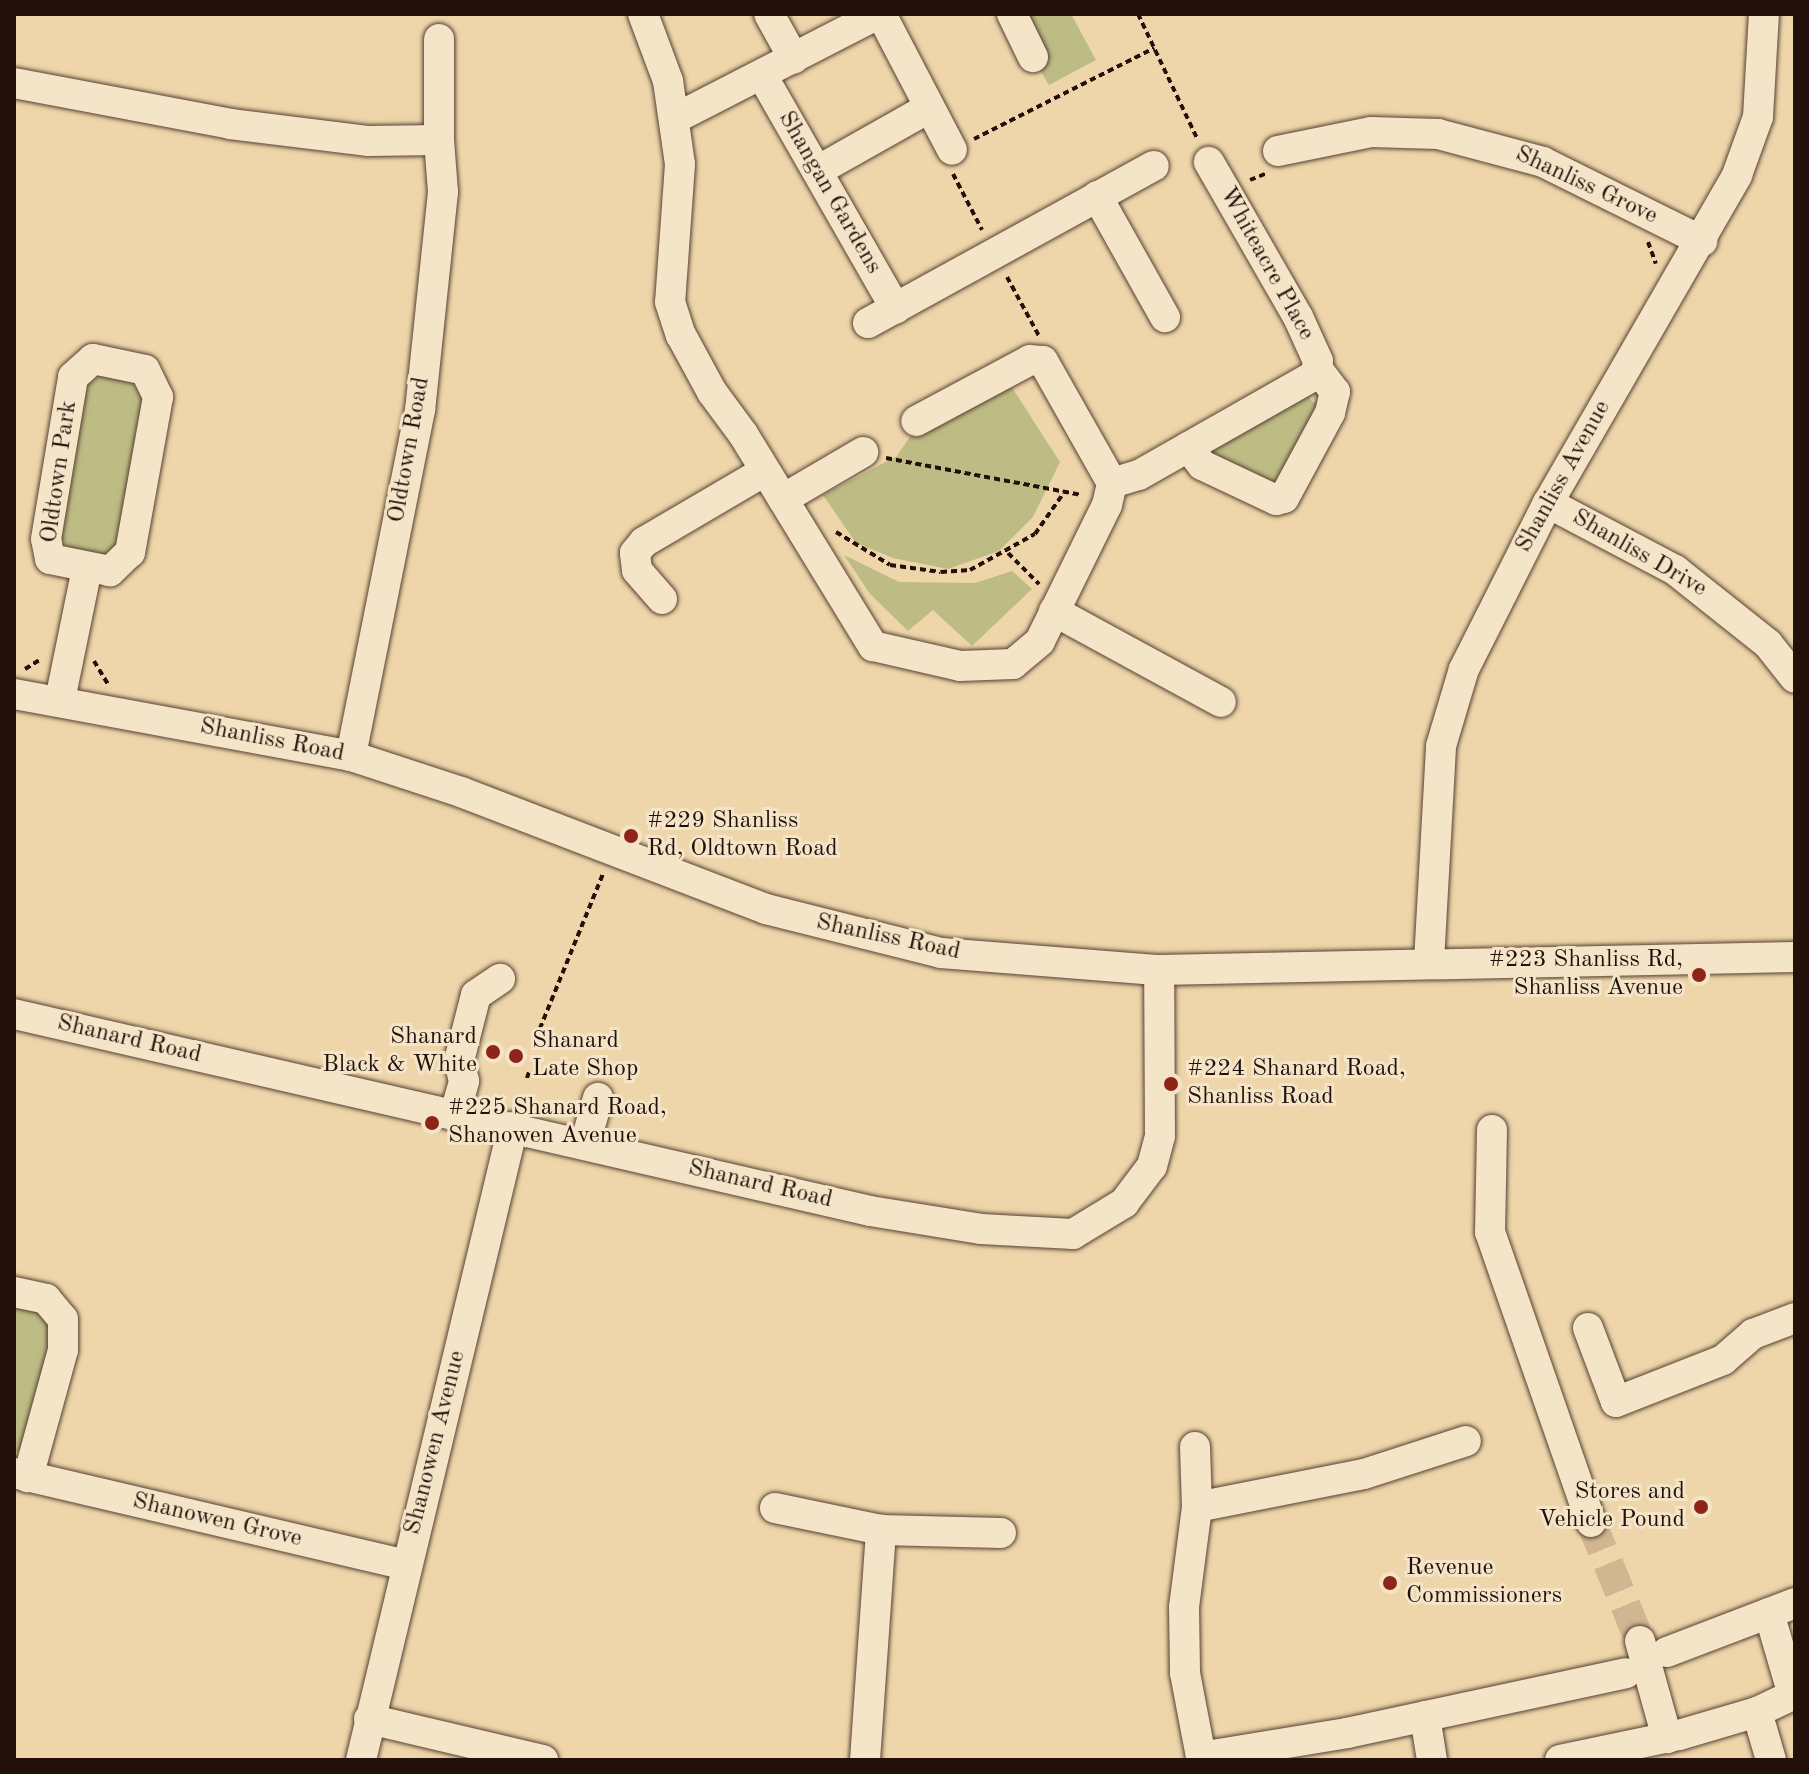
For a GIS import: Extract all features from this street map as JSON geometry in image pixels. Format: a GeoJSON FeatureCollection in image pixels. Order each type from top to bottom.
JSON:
{"type":"FeatureCollection","features":[{"type":"Feature","properties":{"kind":"street"},"geometry":{"type":"LineString","coordinates":[[643,14],[676,118],[680,177],[670,302],[681,335],[712,392],[783,499],[873,646],[989,669],[1026,657],[1052,601],[1107,505],[1084,412],[1043,361],[1030,360],[916,421]]}},
{"type":"Feature","properties":{"kind":"street"},"geometry":{"type":"LineString","coordinates":[[769,14],[794,59]]}},
{"type":"Feature","properties":{"kind":"street"},"geometry":{"type":"LineString","coordinates":[[676,118],[763,77],[880,14],[952,150]]}},
{"type":"Feature","properties":{"kind":"street"},"geometry":{"type":"LineString","coordinates":[[1012,14],[1033,57]]}},
{"type":"Feature","properties":{"kind":"street","name":"Shanliss Avenue"},"geometry":{"type":"LineString","coordinates":[[1429,962],[1443,730],[1464,669],[1548,503],[1702,241],[1737,175],[1758,117],[1764,14]]}},
{"type":"Feature","properties":{"kind":"street","name":"Oldtown Road"},"geometry":{"type":"LineString","coordinates":[[351,756],[420,410],[443,192],[439,140],[439,39]]}},
{"type":"Feature","properties":{"kind":"street","name":"Shangan Gardens"},"geometry":{"type":"LineString","coordinates":[[763,77],[896,309]]}},
{"type":"Feature","properties":{"kind":"street"},"geometry":{"type":"LineString","coordinates":[[14,83],[230,124],[369,141],[439,140]]}},
{"type":"Feature","properties":{"kind":"street"},"geometry":{"type":"LineString","coordinates":[[817,171],[929,108]]}},
{"type":"Feature","properties":{"kind":"street","name":"Shanliss Grove"},"geometry":{"type":"LineString","coordinates":[[1278,151],[1371,132],[1438,134],[1543,162],[1702,241]]}},
{"type":"Feature","properties":{"kind":"street","name":"Whiteacre Place"},"geometry":{"type":"LineString","coordinates":[[1188,447],[1202,465],[1276,500],[1284,498],[1330,413],[1335,392],[1317,368],[1298,317],[1209,162]]}},
{"type":"Feature","properties":{"kind":"street"},"geometry":{"type":"LineString","coordinates":[[868,323],[993,251],[1154,166]]}},
{"type":"Feature","properties":{"kind":"street"},"geometry":{"type":"LineString","coordinates":[[1097,196],[1165,317]]}},
{"type":"Feature","properties":{"kind":"street","name":"Oldtown Park"},"geometry":{"type":"LineString","coordinates":[[93,359],[145,370],[158,397],[130,552],[110,571],[87,568],[50,559],[46,539],[73,377],[93,359]]}},
{"type":"Feature","properties":{"kind":"street","name":"Whiteacre Place"},"geometry":{"type":"LineString","coordinates":[[1102,490],[1188,447],[1317,374],[1317,368]]}},
{"type":"Feature","properties":{"kind":"street"},"geometry":{"type":"LineString","coordinates":[[783,499],[872,454]]}},
{"type":"Feature","properties":{"kind":"street"},"geometry":{"type":"LineString","coordinates":[[662,599],[637,570],[635,553],[644,542],[765,471]]}},
{"type":"Feature","properties":{"kind":"street","name":"Shanliss Drive"},"geometry":{"type":"LineString","coordinates":[[1548,503],[1675,570],[1768,644],[1795,678]]}},
{"type":"Feature","properties":{"kind":"street","name":"Oldtown Park"},"geometry":{"type":"LineString","coordinates":[[60,700],[87,568]]}},
{"type":"Feature","properties":{"kind":"street"},"geometry":{"type":"LineString","coordinates":[[1052,601],[1221,702]]}},
{"type":"Feature","properties":{"kind":"street","name":"Shanliss Road"},"geometry":{"type":"LineString","coordinates":[[14,694],[60,700],[351,756],[475,797],[766,909],[855,935],[941,953],[1159,970],[1429,962],[1795,957]]}},
{"type":"Feature","properties":{"kind":"street","name":"Shanard Road"},"geometry":{"type":"LineString","coordinates":[[14,1014],[455,1113],[870,1211],[1008,1233],[1073,1234],[1115,1211],[1152,1166],[1160,1136],[1159,970]]}},
{"type":"Feature","properties":{"kind":"street"},"geometry":{"type":"LineString","coordinates":[[455,1113],[464,1081],[459,1061],[476,995],[500,979]]}},
{"type":"Feature","properties":{"kind":"street"},"geometry":{"type":"LineString","coordinates":[[585,1144],[598,1098]]}},
{"type":"Feature","properties":{"kind":"street","name":"Shanowen Avenue"},"geometry":{"type":"LineString","coordinates":[[361,1760],[513,1127]]}},
{"type":"Feature","properties":{"kind":"street"},"geometry":{"type":"LineString","coordinates":[[1492,1130],[1490,1232],[1591,1522]]}},
{"type":"Feature","properties":{"kind":"street","name":"Shanowen Grove"},"geometry":{"type":"LineString","coordinates":[[14,1292],[46,1299],[63,1319],[63,1350],[21,1475],[407,1565]]}},
{"type":"Feature","properties":{"kind":"street"},"geometry":{"type":"LineString","coordinates":[[1588,1328],[1616,1402],[1723,1360],[1753,1334],[1795,1318]]}},
{"type":"Feature","properties":{"kind":"street"},"geometry":{"type":"LineString","coordinates":[[1197,1507],[1364,1474],[1466,1441]]}},
{"type":"Feature","properties":{"kind":"street"},"geometry":{"type":"LineString","coordinates":[[1195,1447],[1197,1507],[1184,1607],[1185,1660],[1201,1757],[1425,1716],[1626,1673]]}},
{"type":"Feature","properties":{"kind":"street"},"geometry":{"type":"LineString","coordinates":[[775,1508],[881,1530],[1001,1533]]}},
{"type":"Feature","properties":{"kind":"street"},"geometry":{"type":"LineString","coordinates":[[865,1760],[881,1530]]}},
{"type":"Feature","properties":{"kind":"street"},"geometry":{"type":"LineString","coordinates":[[1576,1758],[1667,1738],[1757,1712],[1794,1694],[1782,1608],[1654,1646],[1667,1738]]}},
{"type":"Feature","properties":{"kind":"street"},"geometry":{"type":"LineString","coordinates":[[1757,1712],[1771,1760]]}},
{"type":"Feature","properties":{"kind":"street"},"geometry":{"type":"LineString","coordinates":[[1425,1716],[1432,1760]]}},
{"type":"Feature","properties":{"kind":"street"},"geometry":{"type":"LineString","coordinates":[[369,1719],[514,1756],[543,1760]]}},
{"type":"Feature","properties":{"kind":"path"},"geometry":{"type":"LineString","coordinates":[[1138,14],[1209,162]]}},
{"type":"Feature","properties":{"kind":"path"},"geometry":{"type":"LineString","coordinates":[[1043,361],[1044,345],[943,155],[1154,48]]}},
{"type":"Feature","properties":{"kind":"path"},"geometry":{"type":"LineString","coordinates":[[1229,196],[1244,183],[1270,172],[1278,151]]}},
{"type":"Feature","properties":{"kind":"path"},"geometry":{"type":"LineString","coordinates":[[1647,238],[1660,275]]}},
{"type":"Feature","properties":{"kind":"path"},"geometry":{"type":"LineString","coordinates":[[872,454],[1065,491],[1102,490]]}},
{"type":"Feature","properties":{"kind":"path"},"geometry":{"type":"LineString","coordinates":[[828,524],[866,555],[913,570],[970,570],[1008,553],[1035,534],[1065,491]]}},
{"type":"Feature","properties":{"kind":"path"},"geometry":{"type":"LineString","coordinates":[[1008,553],[1052,601]]}},
{"type":"Feature","properties":{"kind":"path"},"geometry":{"type":"LineString","coordinates":[[536,1038],[603,875]]}},
{"type":"Feature","properties":{"kind":"shaded area"},"geometry":{"type":"Polygon","coordinates":[[[1024,14],[1071,14],[1096,60],[1049,85],[1038,67],[1049,60],[1024,14]]]}},
{"type":"Feature","properties":{"kind":"shaded area"},"geometry":{"type":"Polygon","coordinates":[[[108,372],[129,377],[144,402],[115,554],[97,560],[73,555],[56,530],[79,390],[108,372]]]}},
{"type":"Feature","properties":{"kind":"shaded area"},"geometry":{"type":"Polygon","coordinates":[[[1009,383],[1060,462],[1033,517],[999,551],[948,569],[893,558],[856,543],[823,495],[897,456],[915,429],[1009,383]]]}},
{"type":"Feature","properties":{"kind":"shaded area"},"geometry":{"type":"Polygon","coordinates":[[[1307,394],[1313,403],[1325,397],[1281,490],[1209,459],[1208,449],[1307,394]]]}},
{"type":"Feature","properties":{"kind":"shaded area"},"geometry":{"type":"Polygon","coordinates":[[[844,555],[899,582],[975,583],[1012,571],[1032,589],[972,646],[933,610],[908,631],[870,594],[844,555]]]}},
{"type":"Feature","properties":{"kind":"shaded area"},"geometry":{"type":"Polygon","coordinates":[[[14,1299],[32,1303],[55,1333],[26,1443],[14,1455],[14,1299]]]}},
{"type":"Feature","properties":{"kind":"tunnel"},"geometry":{"type":"LineString","coordinates":[[1591,1522],[1640,1641]]}},
{"type":"Feature","properties":{"kind":"place","name":"#229 Shanliss Rd, Oldtown Road"},"geometry":{"type":"Point","coordinates":[631,836]}},
{"type":"Feature","properties":{"kind":"place","name":"#223 Shanliss Rd, Shanliss Avenue"},"geometry":{"type":"Point","coordinates":[1699,975]}},
{"type":"Feature","properties":{"kind":"place","name":"Shanard Black & White"},"geometry":{"type":"Point","coordinates":[493,1052]}},
{"type":"Feature","properties":{"kind":"place","name":"Shanard Late Shop"},"geometry":{"type":"Point","coordinates":[516,1056]}},
{"type":"Feature","properties":{"kind":"place","name":"#224 Shanard Road, Shanliss Road"},"geometry":{"type":"Point","coordinates":[1171,1084]}},
{"type":"Feature","properties":{"kind":"place","name":"#225 Shanard Road, Shanowen Avenue"},"geometry":{"type":"Point","coordinates":[432,1123]}},
{"type":"Feature","properties":{"kind":"place","name":"Stores and Vehicle Pound"},"geometry":{"type":"Point","coordinates":[1701,1507]}},
{"type":"Feature","properties":{"kind":"place","name":"Revenue Commissioners"},"geometry":{"type":"Point","coordinates":[1390,1583]}}]}
